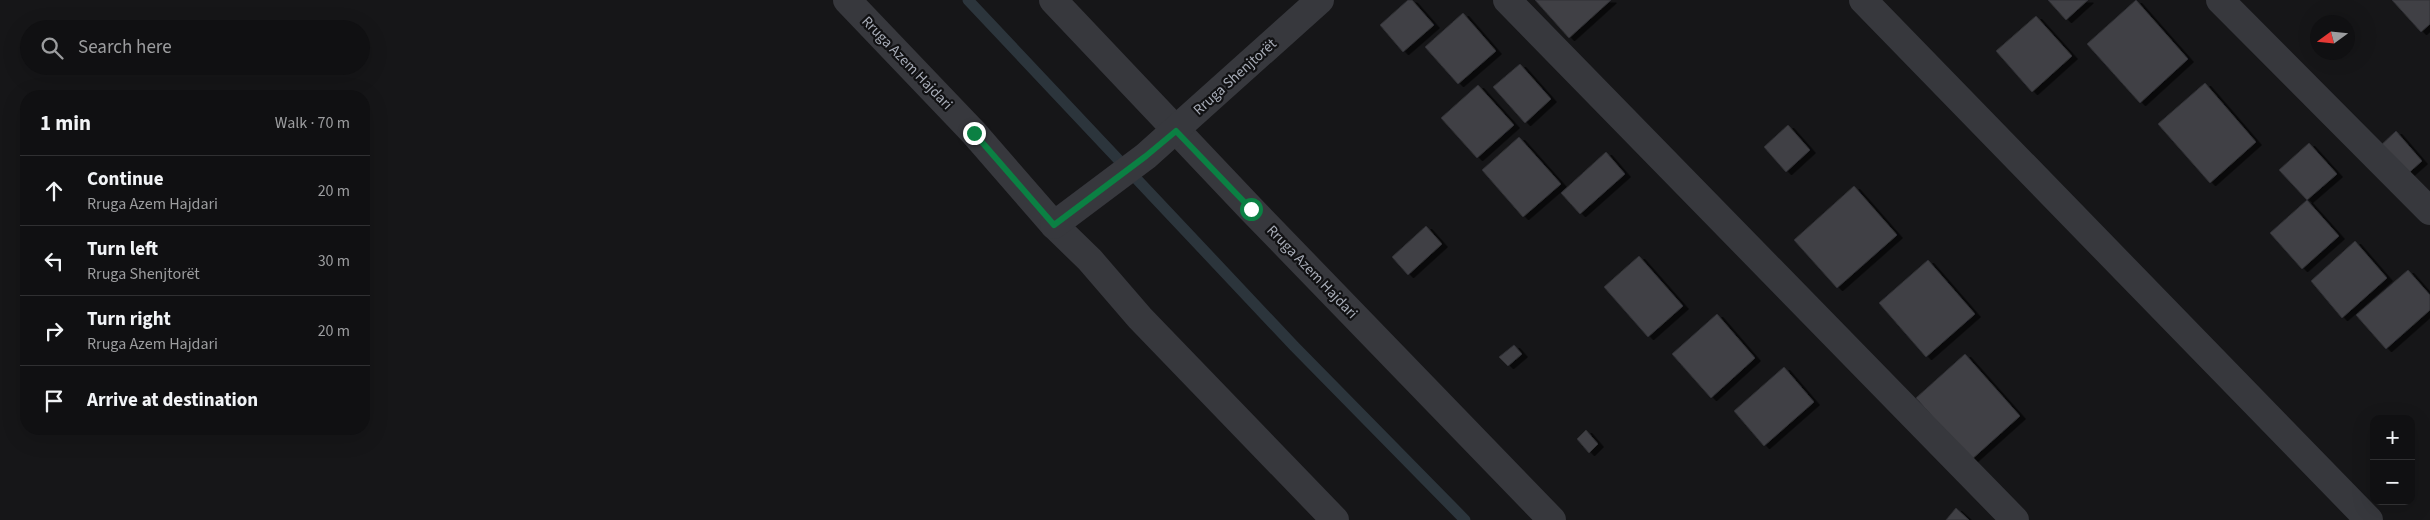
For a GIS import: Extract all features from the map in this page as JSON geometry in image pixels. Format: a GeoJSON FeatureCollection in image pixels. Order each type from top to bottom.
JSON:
{"type":"FeatureCollection","features":[{"type":"Feature","properties":{"kind":"street","name":"Rruga Azem Hajdari"},"geometry":{"type":"LineString","coordinates":[[847,0],[974,133],[1054,225],[1090,260],[1140,318],[1335,520]]}},
{"type":"Feature","properties":{"kind":"street","name":"Rruga Azem Hajdari"},"geometry":{"type":"LineString","coordinates":[[1053,0],[1176,131],[1552,520]]}},
{"type":"Feature","properties":{"kind":"street","name":"Rruga Shenjtorët"},"geometry":{"type":"LineString","coordinates":[[1054,225],[1176,131],[1320,0]]}},
{"type":"Feature","properties":{"kind":"street"},"geometry":{"type":"LineString","coordinates":[[1507,0],[2015,520]]}},
{"type":"Feature","properties":{"kind":"street"},"geometry":{"type":"LineString","coordinates":[[1863,0],[2369,520]]}},
{"type":"Feature","properties":{"kind":"street"},"geometry":{"type":"LineString","coordinates":[[2220,0],[2430,211]]}},
{"type":"Feature","properties":{"kind":"building"},"geometry":{"type":"Polygon","coordinates":[[[1408,0],[1412,0],[1434,25],[1403,52],[1380,25],[1408,0]]]}},
{"type":"Feature","properties":{"kind":"building"},"geometry":{"type":"Polygon","coordinates":[[[1535,0],[1611,0],[1569,38],[1535,0]]]}},
{"type":"Feature","properties":{"kind":"building"},"geometry":{"type":"Polygon","coordinates":[[[2048,0],[2088,0],[2066,20],[2048,0]]]}},
{"type":"Feature","properties":{"kind":"building"},"geometry":{"type":"Polygon","coordinates":[[[2136,0],[2188,59],[2140,103],[2087,44],[2136,0]]]}},
{"type":"Feature","properties":{"kind":"building"},"geometry":{"type":"Polygon","coordinates":[[[2392,0],[2430,0],[2430,24],[2421,32],[2392,0]]]}},
{"type":"Feature","properties":{"kind":"building"},"geometry":{"type":"Polygon","coordinates":[[[1463,13],[1496,51],[1458,84],[1425,47],[1463,13]]]}},
{"type":"Feature","properties":{"kind":"building"},"geometry":{"type":"Polygon","coordinates":[[[2036,16],[2072,56],[2032,92],[1996,51],[2036,16]]]}},
{"type":"Feature","properties":{"kind":"building"},"geometry":{"type":"Polygon","coordinates":[[[1520,64],[1551,99],[1525,123],[1493,87],[1520,64]]]}},
{"type":"Feature","properties":{"kind":"building"},"geometry":{"type":"Polygon","coordinates":[[[2205,83],[2256,142],[2210,183],[2158,124],[2205,83]]]}},
{"type":"Feature","properties":{"kind":"building"},"geometry":{"type":"Polygon","coordinates":[[[1478,85],[1514,125],[1477,158],[1441,118],[1478,85]]]}},
{"type":"Feature","properties":{"kind":"building"},"geometry":{"type":"Polygon","coordinates":[[[1788,125],[1810,150],[1786,172],[1764,147],[1788,125]]]}},
{"type":"Feature","properties":{"kind":"building"},"geometry":{"type":"Polygon","coordinates":[[[2396,131],[2422,161],[2404,177],[2378,148],[2396,131]]]}},
{"type":"Feature","properties":{"kind":"building"},"geometry":{"type":"Polygon","coordinates":[[[1519,137],[1561,184],[1523,217],[1482,170],[1519,137]]]}},
{"type":"Feature","properties":{"kind":"building"},"geometry":{"type":"Polygon","coordinates":[[[2309,143],[2337,174],[2307,200],[2279,170],[2309,143]]]}},
{"type":"Feature","properties":{"kind":"building"},"geometry":{"type":"Polygon","coordinates":[[[1606,152],[1625,174],[1580,214],[1561,193],[1606,152]]]}},
{"type":"Feature","properties":{"kind":"building"},"geometry":{"type":"Polygon","coordinates":[[[1854,186],[1897,235],[1837,288],[1794,240],[1854,186]]]}},
{"type":"Feature","properties":{"kind":"building"},"geometry":{"type":"Polygon","coordinates":[[[2307,200],[2339,236],[2302,269],[2270,233],[2307,200]]]}},
{"type":"Feature","properties":{"kind":"building"},"geometry":{"type":"Polygon","coordinates":[[[1426,226],[1442,244],[1408,275],[1392,257],[1426,226]]]}},
{"type":"Feature","properties":{"kind":"building"},"geometry":{"type":"Polygon","coordinates":[[[2355,241],[2387,278],[2342,318],[2311,281],[2355,241]]]}},
{"type":"Feature","properties":{"kind":"building"},"geometry":{"type":"Polygon","coordinates":[[[1639,256],[1683,306],[1648,337],[1604,287],[1639,256]]]}},
{"type":"Feature","properties":{"kind":"building"},"geometry":{"type":"Polygon","coordinates":[[[1928,260],[1975,314],[1926,357],[1879,303],[1928,260]]]}},
{"type":"Feature","properties":{"kind":"building"},"geometry":{"type":"Polygon","coordinates":[[[2408,270],[2430,295],[2430,310],[2386,349],[2356,315],[2408,270]]]}},
{"type":"Feature","properties":{"kind":"building"},"geometry":{"type":"Polygon","coordinates":[[[1717,314],[1755,358],[1711,398],[1672,354],[1717,314]]]}},
{"type":"Feature","properties":{"kind":"building"},"geometry":{"type":"Polygon","coordinates":[[[1514,345],[1522,354],[1508,366],[1499,357],[1514,345]]]}},
{"type":"Feature","properties":{"kind":"building"},"geometry":{"type":"Polygon","coordinates":[[[1965,354],[2020,416],[1971,460],[1916,398],[1965,354]]]}},
{"type":"Feature","properties":{"kind":"building"},"geometry":{"type":"Polygon","coordinates":[[[1784,367],[1814,402],[1764,446],[1734,411],[1784,367]]]}},
{"type":"Feature","properties":{"kind":"building"},"geometry":{"type":"Polygon","coordinates":[[[1586,430],[1598,444],[1589,453],[1577,439],[1586,430]]]}},
{"type":"Feature","properties":{"kind":"building"},"geometry":{"type":"Polygon","coordinates":[[[1956,508],[1969,520],[1946,520],[1956,508]]]}},
{"type":"Feature","properties":{"kind":"waterway"},"geometry":{"type":"LineString","coordinates":[[968,0],[1294,346],[1465,520]]}},
{"type":"Feature","properties":{"kind":"route"},"geometry":{"type":"LineString","coordinates":[[974,133],[1054,225],[1176,131],[1216,170],[1251,209]]}}]}
